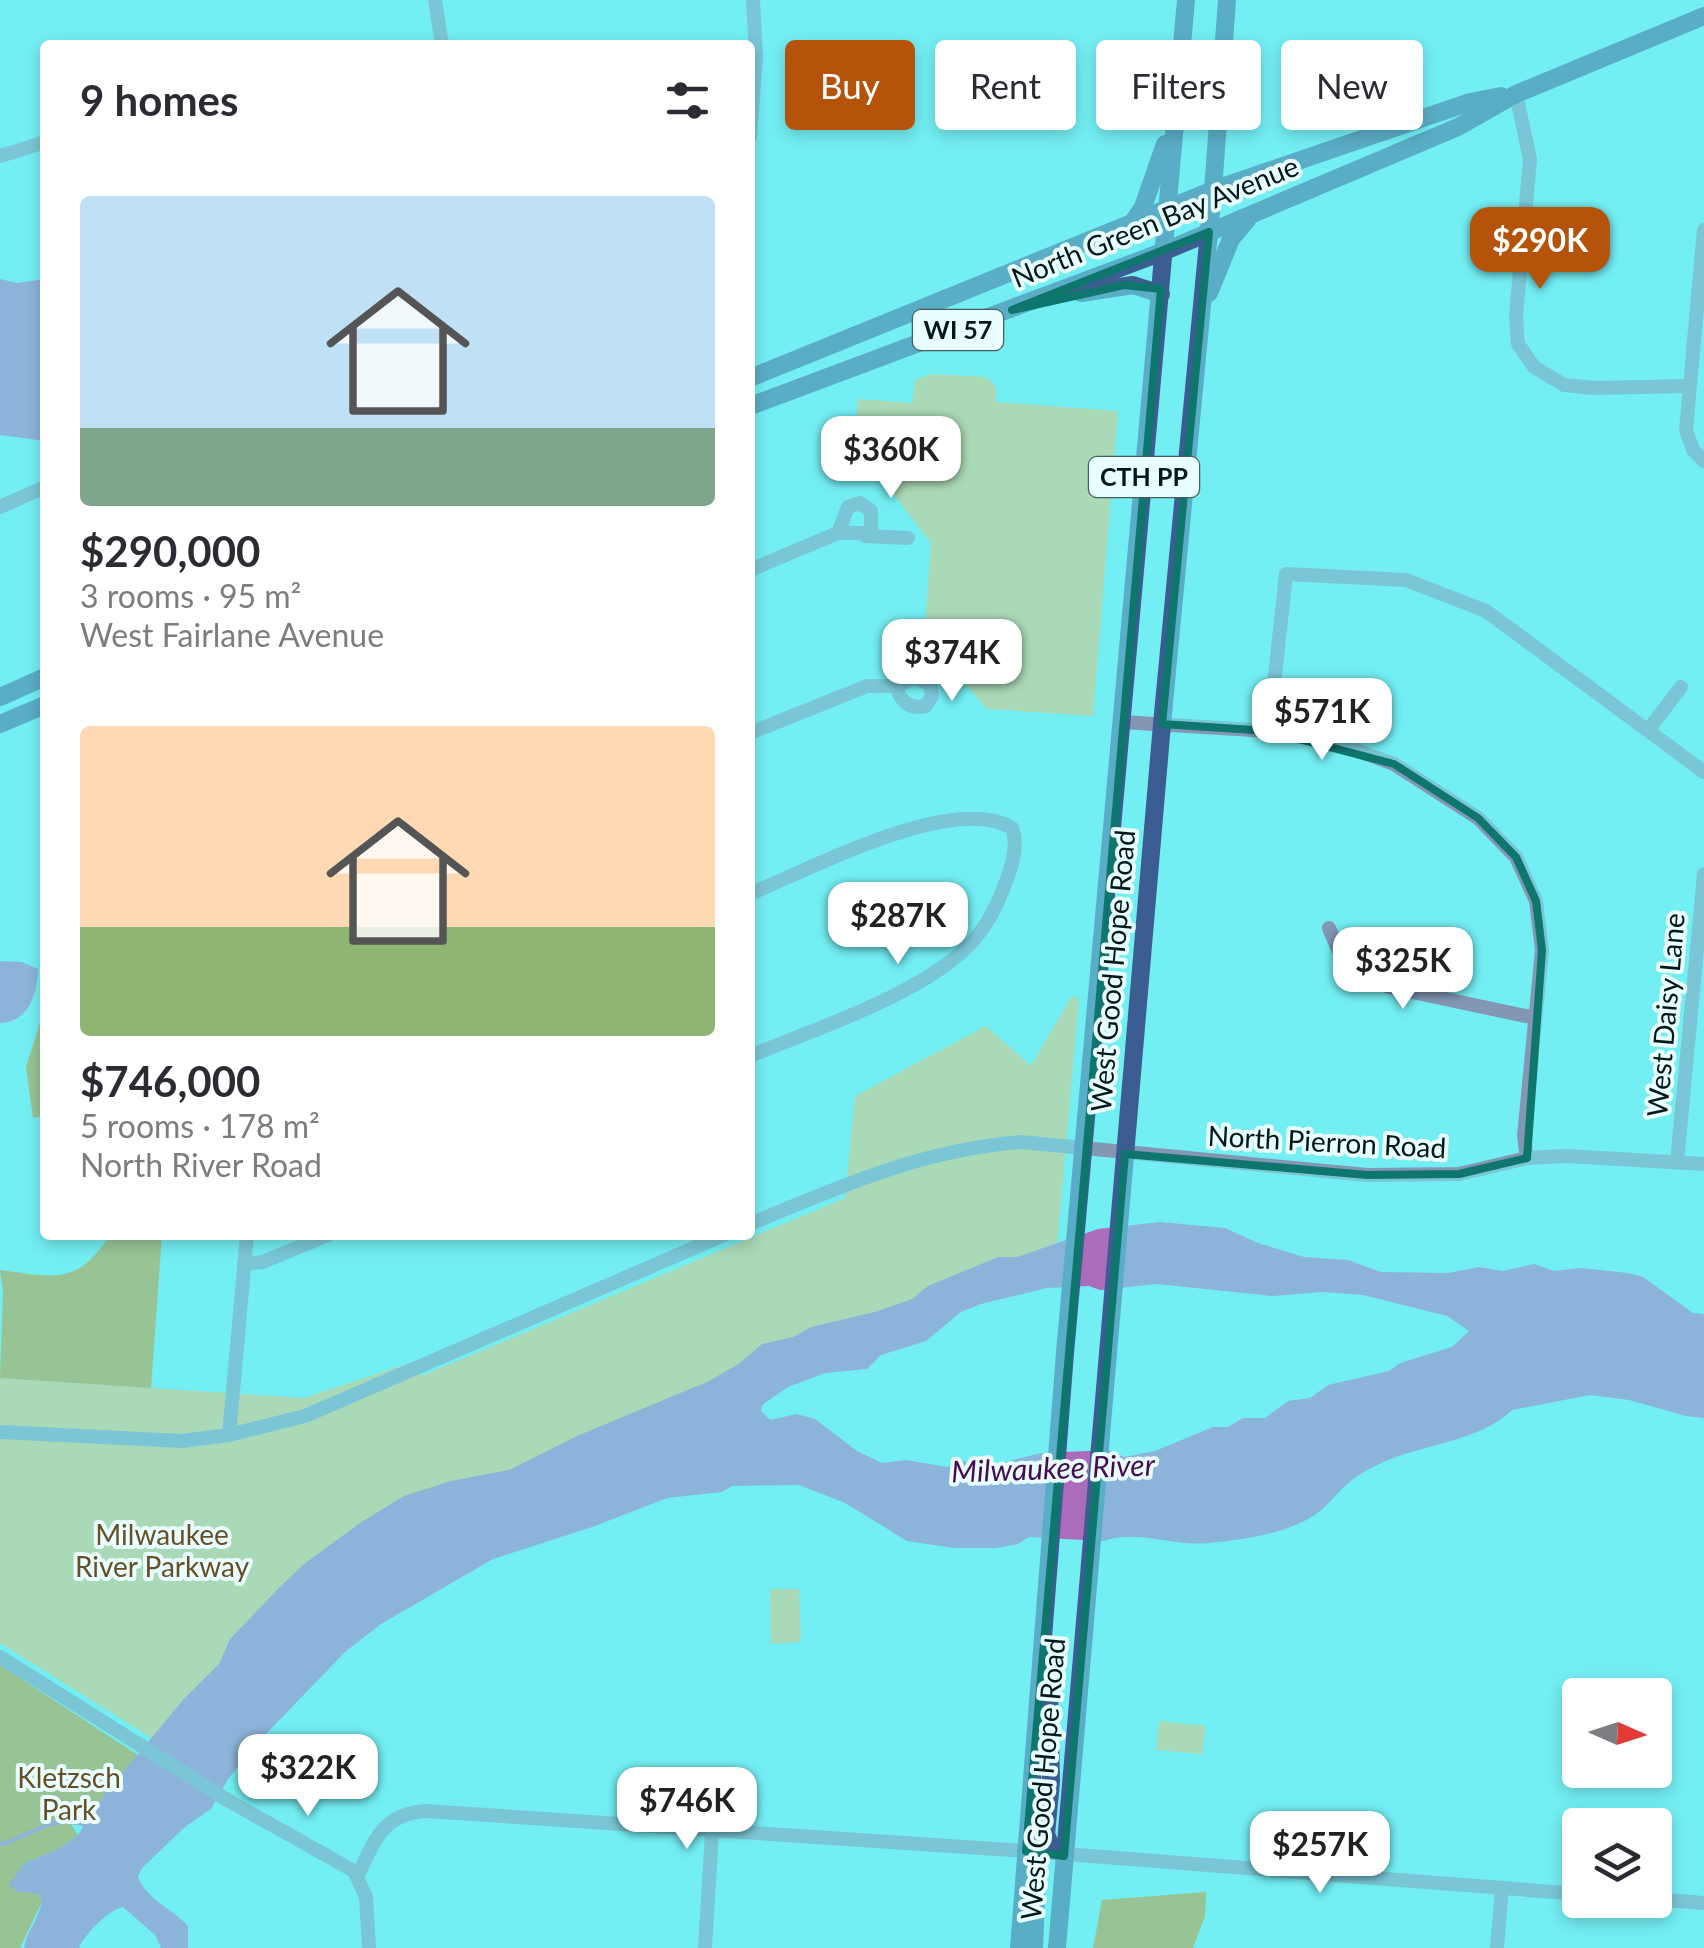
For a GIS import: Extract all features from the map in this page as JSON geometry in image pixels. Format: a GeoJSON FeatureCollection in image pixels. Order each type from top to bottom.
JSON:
{"type":"FeatureCollection","features":[{"type":"Feature","properties":{"kind":"main road","name":"West Good Hope Road"},"geometry":{"type":"LineString","coordinates":[[1182,40],[1186,0]]}},
{"type":"Feature","properties":{"kind":"main road","name":"West Good Hope Road"},"geometry":{"type":"LineString","coordinates":[[1057,1948],[1226,0]]}},
{"type":"Feature","properties":{"kind":"main road","name":"North Green Bay Avenue"},"geometry":{"type":"LineString","coordinates":[[755,404],[1164,251],[1458,127],[1516,94],[1704,16]]}},
{"type":"Feature","properties":{"kind":"main road","name":"North Green Bay Avenue"},"geometry":{"type":"LineString","coordinates":[[755,376],[1212,190],[1470,102],[1516,94]]}},
{"type":"Feature","properties":{"kind":"main road"},"geometry":{"type":"LineString","coordinates":[[1131,225],[1143,207],[1169,130]]}},
{"type":"Feature","properties":{"kind":"main road","name":"West Good Hope Road"},"geometry":{"type":"LineString","coordinates":[[1019,1948],[1069,1306],[1174,130]]}},
{"type":"Feature","properties":{"kind":"main road"},"geometry":{"type":"LineString","coordinates":[[1215,159],[1233,168],[1272,170]]}},
{"type":"Feature","properties":{"kind":"main road"},"geometry":{"type":"LineString","coordinates":[[1200,315],[1231,238],[1255,212]]}},
{"type":"Feature","properties":{"kind":"main road"},"geometry":{"type":"LineString","coordinates":[[1012,310],[1124,285],[1148,287],[1161,294]]}},
{"type":"Feature","properties":{"kind":"main road"},"geometry":{"type":"LineString","coordinates":[[0,696],[40,680]]}},
{"type":"Feature","properties":{"kind":"main road"},"geometry":{"type":"LineString","coordinates":[[0,724],[40,708]]}},
{"type":"Feature","properties":{"kind":"main road"},"geometry":{"type":"LineString","coordinates":[[1042,1644],[1050,1690],[1046,1834],[1048,1842],[1064,1856]]}},
{"type":"Feature","properties":{"kind":"main road"},"geometry":{"type":"LineString","coordinates":[[1026,1851],[1036,1870],[1034,1948]]}},
{"type":"Feature","properties":{"kind":"street"},"geometry":{"type":"LineString","coordinates":[[435,0],[441,40]]}},
{"type":"Feature","properties":{"kind":"street"},"geometry":{"type":"LineString","coordinates":[[753,0],[755,69]]}},
{"type":"Feature","properties":{"kind":"street"},"geometry":{"type":"LineString","coordinates":[[1516,94],[1530,159],[1516,316],[1518,344],[1534,367],[1564,385],[1689,386]]}},
{"type":"Feature","properties":{"kind":"street"},"geometry":{"type":"LineString","coordinates":[[0,156],[40,144]]}},
{"type":"Feature","properties":{"kind":"street"},"geometry":{"type":"LineString","coordinates":[[1704,230],[1686,430],[1693,450],[1704,461]]}},
{"type":"Feature","properties":{"kind":"street"},"geometry":{"type":"LineString","coordinates":[[0,507],[40,489]]}},
{"type":"Feature","properties":{"kind":"street"},"geometry":{"type":"LineString","coordinates":[[838,533],[848,508],[860,503],[868,507],[873,517],[873,528],[865,536]]}},
{"type":"Feature","properties":{"kind":"street"},"geometry":{"type":"LineString","coordinates":[[755,568],[838,533],[908,538]]}},
{"type":"Feature","properties":{"kind":"street"},"geometry":{"type":"LineString","coordinates":[[1269,731],[1286,574],[1406,580],[1486,611],[1704,772]]}},
{"type":"Feature","properties":{"kind":"street"},"geometry":{"type":"LineString","coordinates":[[755,731],[867,686],[896,686]]}},
{"type":"Feature","properties":{"kind":"street"},"geometry":{"type":"LineString","coordinates":[[1648,729],[1681,687]]}},
{"type":"Feature","properties":{"kind":"street"},"geometry":{"type":"LineString","coordinates":[[1122,722],[1269,731],[1336,744],[1394,764],[1478,818],[1516,858],[1536,901],[1542,950],[1524,1136],[1527,1158]]}},
{"type":"Feature","properties":{"kind":"street"},"geometry":{"type":"LineString","coordinates":[[755,892],[880,838],[923,824],[982,821],[1005,824],[1014,830],[1012,867],[1000,898],[976,938],[961,952],[882,1000],[755,1054]]}},
{"type":"Feature","properties":{"kind":"street","name":"West Daisy Lane"},"geometry":{"type":"LineString","coordinates":[[1677,1162],[1704,874]]}},
{"type":"Feature","properties":{"kind":"street"},"geometry":{"type":"LineString","coordinates":[[1328,928],[1346,968],[1388,987],[1535,1018]]}},
{"type":"Feature","properties":{"kind":"street","name":"North Pierron Road"},"geometry":{"type":"LineString","coordinates":[[755,1222],[879,1172],[950,1151],[1021,1142],[1366,1175],[1459,1174],[1527,1158],[1567,1156],[1704,1164]]}},
{"type":"Feature","properties":{"kind":"street"},"geometry":{"type":"LineString","coordinates":[[229,1435],[246,1240]]}},
{"type":"Feature","properties":{"kind":"street"},"geometry":{"type":"LineString","coordinates":[[244,1264],[264,1262],[316,1240]]}},
{"type":"Feature","properties":{"kind":"street"},"geometry":{"type":"LineString","coordinates":[[0,1432],[152,1442],[229,1435],[305,1416],[712,1240]]}},
{"type":"Feature","properties":{"kind":"street"},"geometry":{"type":"LineString","coordinates":[[0,1657],[229,1801],[348,1866],[358,1875],[369,1914],[369,1948]]}},
{"type":"Feature","properties":{"kind":"street"},"geometry":{"type":"LineString","coordinates":[[358,1875],[383,1828],[414,1812],[1026,1851],[1562,1893]]}},
{"type":"Feature","properties":{"kind":"street"},"geometry":{"type":"LineString","coordinates":[[705,1948],[712,1832]]}},
{"type":"Feature","properties":{"kind":"street"},"geometry":{"type":"LineString","coordinates":[[1497,1948],[1502,1888]]}},
{"type":"Feature","properties":{"kind":"street"},"geometry":{"type":"LineString","coordinates":[[1672,1900],[1704,1903]]}},
{"type":"Feature","properties":{"kind":"highlighted area"},"geometry":{"type":"Polygon","coordinates":[[[1209,232],[1162,724],[1269,731],[1394,764],[1478,818],[1516,857],[1536,901],[1542,950],[1527,1158],[1459,1174],[1367,1175],[1125,1154],[1064,1856],[1026,1851],[1161,289],[1124,285],[1012,310],[1209,232]]]}},
{"type":"Feature","properties":{"kind":"green space"},"geometry":{"type":"Polygon","coordinates":[[[932,374],[986,377],[996,387],[996,402],[1118,411],[1093,716],[987,709],[924,636],[931,543],[881,478],[852,476],[858,399],[912,403],[915,380],[932,374]]]}},
{"type":"Feature","properties":{"kind":"green space","name":"Milwaukee River Parkway"},"geometry":{"type":"Polygon","coordinates":[[[1071,997],[1079,998],[1055,1270],[832,1356],[155,1740],[0,1643],[0,1378],[304,1398],[422,1359],[421,1376],[745,1240],[755,1240],[755,1236],[845,1198],[855,1096],[986,1026],[1031,1066],[1071,997]]]}},
{"type":"Feature","properties":{"kind":"green space"},"geometry":{"type":"Polygon","coordinates":[[[40,1023],[40,1117],[33,1118],[26,1067],[40,1023]]]}},
{"type":"Feature","properties":{"kind":"green space"},"geometry":{"type":"Polygon","coordinates":[[[106,1240],[162,1240],[151,1388],[0,1378],[0,1270],[63,1274],[86,1263],[106,1240]]]}},
{"type":"Feature","properties":{"kind":"green space"},"geometry":{"type":"Polygon","coordinates":[[[770,1589],[799,1589],[801,1642],[771,1644],[770,1589]]]}},
{"type":"Feature","properties":{"kind":"green space","name":"Kletzsch Park"},"geometry":{"type":"Polygon","coordinates":[[[0,1665],[138,1755],[91,1817],[71,1810],[65,1816],[78,1835],[62,1847],[23,1864],[26,1890],[39,1894],[42,1902],[20,1948],[0,1948],[0,1665]]]}},
{"type":"Feature","properties":{"kind":"green space"},"geometry":{"type":"Polygon","coordinates":[[[1159,1721],[1206,1726],[1202,1754],[1156,1750],[1159,1721]]]}},
{"type":"Feature","properties":{"kind":"green space"},"geometry":{"type":"Polygon","coordinates":[[[1206,1892],[1205,1916],[1193,1948],[1093,1948],[1102,1900],[1206,1892]]]}},
{"type":"Feature","properties":{"kind":"water"},"geometry":{"type":"Polygon","coordinates":[[[0,279],[17,283],[40,280],[40,440],[0,435],[0,279]]]}},
{"type":"Feature","properties":{"kind":"water"},"geometry":{"type":"Polygon","coordinates":[[[0,961],[22,962],[38,969],[30,1005],[18,1018],[0,1023],[0,961]]]}},
{"type":"Feature","properties":{"kind":"water","name":"Milwaukee River"},"geometry":{"type":"Polygon","coordinates":[[[1160,1222],[1225,1228],[1304,1257],[1348,1260],[1381,1272],[1448,1273],[1479,1267],[1503,1271],[1534,1264],[1554,1271],[1581,1268],[1643,1277],[1693,1313],[1704,1314],[1704,1418],[1590,1395],[1512,1410],[1484,1429],[1370,1469],[1302,1522],[1262,1535],[1209,1543],[1143,1537],[1103,1541],[1029,1537],[1018,1544],[996,1548],[954,1548],[907,1541],[845,1503],[799,1485],[732,1486],[722,1492],[667,1498],[493,1559],[381,1624],[345,1652],[264,1736],[228,1779],[211,1809],[186,1826],[142,1868],[138,1877],[147,1892],[188,1926],[188,1948],[161,1948],[155,1935],[123,1907],[98,1923],[79,1948],[24,1948],[42,1902],[39,1894],[18,1892],[9,1885],[23,1864],[62,1847],[78,1835],[104,1795],[183,1700],[219,1664],[230,1639],[304,1564],[360,1523],[404,1496],[451,1481],[509,1470],[577,1436],[707,1382],[737,1365],[762,1344],[793,1337],[811,1327],[875,1312],[912,1299],[928,1286],[998,1257],[1017,1257],[1098,1229],[1160,1222]],[[1157,1284],[1100,1290],[1089,1286],[1047,1288],[961,1312],[926,1341],[881,1355],[867,1369],[825,1373],[788,1387],[763,1404],[761,1411],[770,1420],[797,1414],[815,1419],[857,1451],[882,1463],[906,1460],[947,1467],[964,1461],[978,1469],[1041,1453],[1110,1450],[1124,1457],[1155,1451],[1213,1427],[1228,1427],[1243,1418],[1265,1418],[1288,1401],[1310,1398],[1328,1385],[1389,1371],[1400,1363],[1452,1347],[1469,1331],[1447,1316],[1363,1295],[1323,1292],[1273,1296],[1157,1284]]]}},
{"type":"Feature","properties":{"kind":"waterway"},"geometry":{"type":"LineString","coordinates":[[0,1844],[52,1824],[88,1825]]}}]}
